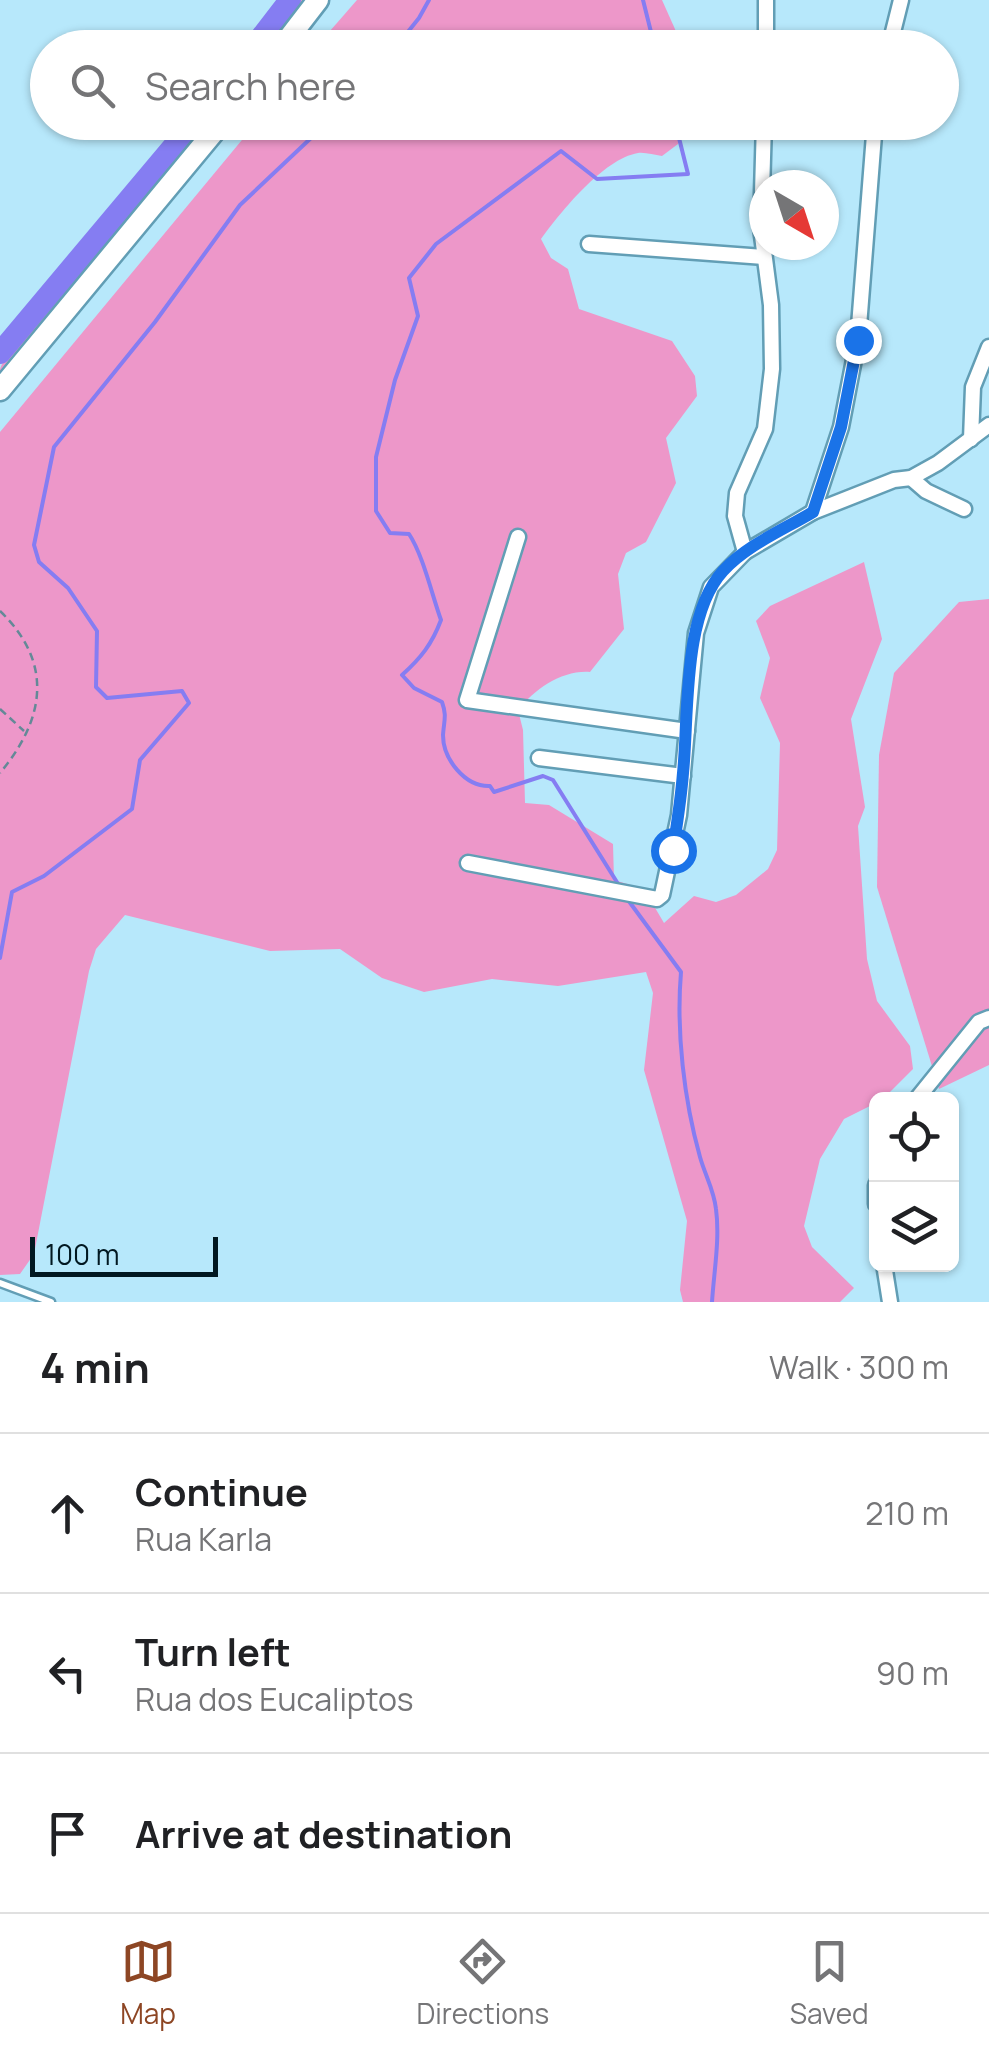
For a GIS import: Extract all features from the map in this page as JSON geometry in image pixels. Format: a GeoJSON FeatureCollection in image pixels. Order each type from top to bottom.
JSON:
{"type":"FeatureCollection","features":[{"type":"Feature","properties":{"kind":"main road"},"geometry":{"type":"LineString","coordinates":[[295,30],[318,0]]}},
{"type":"Feature","properties":{"kind":"main road"},"geometry":{"type":"LineString","coordinates":[[0,390],[207,140]]}},
{"type":"Feature","properties":{"kind":"street"},"geometry":{"type":"LineString","coordinates":[[766,0],[766,30]]}},
{"type":"Feature","properties":{"kind":"street"},"geometry":{"type":"LineString","coordinates":[[893,30],[901,0]]}},
{"type":"Feature","properties":{"kind":"street"},"geometry":{"type":"LineString","coordinates":[[763,140],[763,170]]}},
{"type":"Feature","properties":{"kind":"street"},"geometry":{"type":"LineString","coordinates":[[813,512],[841,427],[858,340],[874,140]]}},
{"type":"Feature","properties":{"kind":"street"},"geometry":{"type":"LineString","coordinates":[[589,244],[749,256]]}},
{"type":"Feature","properties":{"kind":"street"},"geometry":{"type":"LineString","coordinates":[[745,552],[735,516],[737,494],[765,429],[772,369],[771,305],[764,260]]}},
{"type":"Feature","properties":{"kind":"street"},"geometry":{"type":"LineString","coordinates":[[971,440],[973,387],[989,347]]}},
{"type":"Feature","properties":{"kind":"street"},"geometry":{"type":"LineString","coordinates":[[468,863],[657,899],[662,895],[673,850],[691,673],[704,600],[724,570],[745,552],[813,512],[894,480],[911,478],[989,424]]}},
{"type":"Feature","properties":{"kind":"street"},"geometry":{"type":"LineString","coordinates":[[911,478],[926,491],[964,508]]}},
{"type":"Feature","properties":{"kind":"street"},"geometry":{"type":"LineString","coordinates":[[518,537],[467,700],[687,731]]}},
{"type":"Feature","properties":{"kind":"street"},"geometry":{"type":"LineString","coordinates":[[539,758],[683,776]]}},
{"type":"Feature","properties":{"kind":"street"},"geometry":{"type":"LineString","coordinates":[[922,1092],[979,1022],[989,1018]]}},
{"type":"Feature","properties":{"kind":"street"},"geometry":{"type":"LineString","coordinates":[[885,1272],[890,1302]]}},
{"type":"Feature","properties":{"kind":"lane"},"geometry":{"type":"LineString","coordinates":[[0,1283],[51,1302]]}},
{"type":"Feature","properties":{"kind":"path"},"geometry":{"type":"LineString","coordinates":[[0,611],[27,644],[39,682],[36,712],[0,773]]}},
{"type":"Feature","properties":{"kind":"path"},"geometry":{"type":"LineString","coordinates":[[0,709],[26,732]]}},
{"type":"Feature","properties":{"kind":"shaded area"},"geometry":{"type":"Polygon","coordinates":[[[295,0],[305,0],[282,30],[271,30],[295,0]]]}},
{"type":"Feature","properties":{"kind":"shaded area"},"geometry":{"type":"Polygon","coordinates":[[[357,0],[662,0],[675,30],[331,30],[357,0]]]}},
{"type":"Feature","properties":{"kind":"shaded area"},"geometry":{"type":"Polygon","coordinates":[[[186,140],[193,140],[0,371],[7,355],[186,140]]]}},
{"type":"Feature","properties":{"kind":"shaded area"},"geometry":{"type":"Polygon","coordinates":[[[242,140],[680,140],[662,156],[638,153],[611,165],[571,202],[541,239],[551,258],[568,269],[579,309],[672,341],[695,376],[697,396],[666,438],[676,483],[646,542],[626,553],[618,574],[624,629],[590,672],[569,674],[550,682],[518,710],[523,730],[525,803],[549,805],[613,844],[614,880],[644,889],[664,923],[694,896],[716,902],[736,895],[768,869],[777,850],[780,743],[760,698],[770,658],[756,621],[770,606],[864,562],[882,639],[851,719],[865,807],[858,826],[867,959],[877,1001],[910,1046],[913,1069],[890,1092],[869,1092],[869,1106],[844,1119],[820,1159],[804,1226],[812,1247],[854,1288],[840,1302],[683,1302],[680,1290],[687,1221],[644,1070],[653,993],[646,972],[558,986],[492,979],[424,992],[382,978],[340,949],[270,951],[125,915],[96,949],[89,971],[34,1254],[20,1274],[0,1275],[0,432],[242,140]]]}},
{"type":"Feature","properties":{"kind":"shaded area"},"geometry":{"type":"Polygon","coordinates":[[[989,599],[989,1065],[939,1089],[877,887],[879,755],[894,673],[959,602],[989,599]]]}},
{"type":"Feature","properties":{"kind":"waterway"},"geometry":{"type":"LineString","coordinates":[[267,30],[290,0]]}},
{"type":"Feature","properties":{"kind":"waterway"},"geometry":{"type":"LineString","coordinates":[[409,30],[429,0]]}},
{"type":"Feature","properties":{"kind":"waterway"},"geometry":{"type":"LineString","coordinates":[[643,0],[650,30]]}},
{"type":"Feature","properties":{"kind":"waterway"},"geometry":{"type":"LineString","coordinates":[[0,353],[179,140]]}},
{"type":"Feature","properties":{"kind":"waterway"},"geometry":{"type":"LineString","coordinates":[[0,958],[12,892],[44,876],[132,809],[140,760],[189,703],[182,691],[107,698],[96,687],[97,631],[68,588],[39,562],[34,545],[54,447],[155,322],[240,205],[309,140]]}},
{"type":"Feature","properties":{"kind":"waterway"},"geometry":{"type":"LineString","coordinates":[[620,887],[553,780],[543,776],[494,792],[490,786],[464,777],[451,762],[444,744],[442,702],[414,688],[402,675],[425,650],[441,620],[409,534],[390,533],[376,511],[376,457],[395,380],[418,316],[409,278],[436,244],[561,151],[597,179],[688,174],[680,140]]}},
{"type":"Feature","properties":{"kind":"waterway"},"geometry":{"type":"LineString","coordinates":[[628,900],[681,972],[686,1089],[694,1135],[716,1209],[712,1302]]}},
{"type":"Feature","properties":{"kind":"route"},"geometry":{"type":"LineString","coordinates":[[673,850],[691,673],[704,600],[724,570],[745,552],[813,512],[841,427],[858,340]]}}]}
